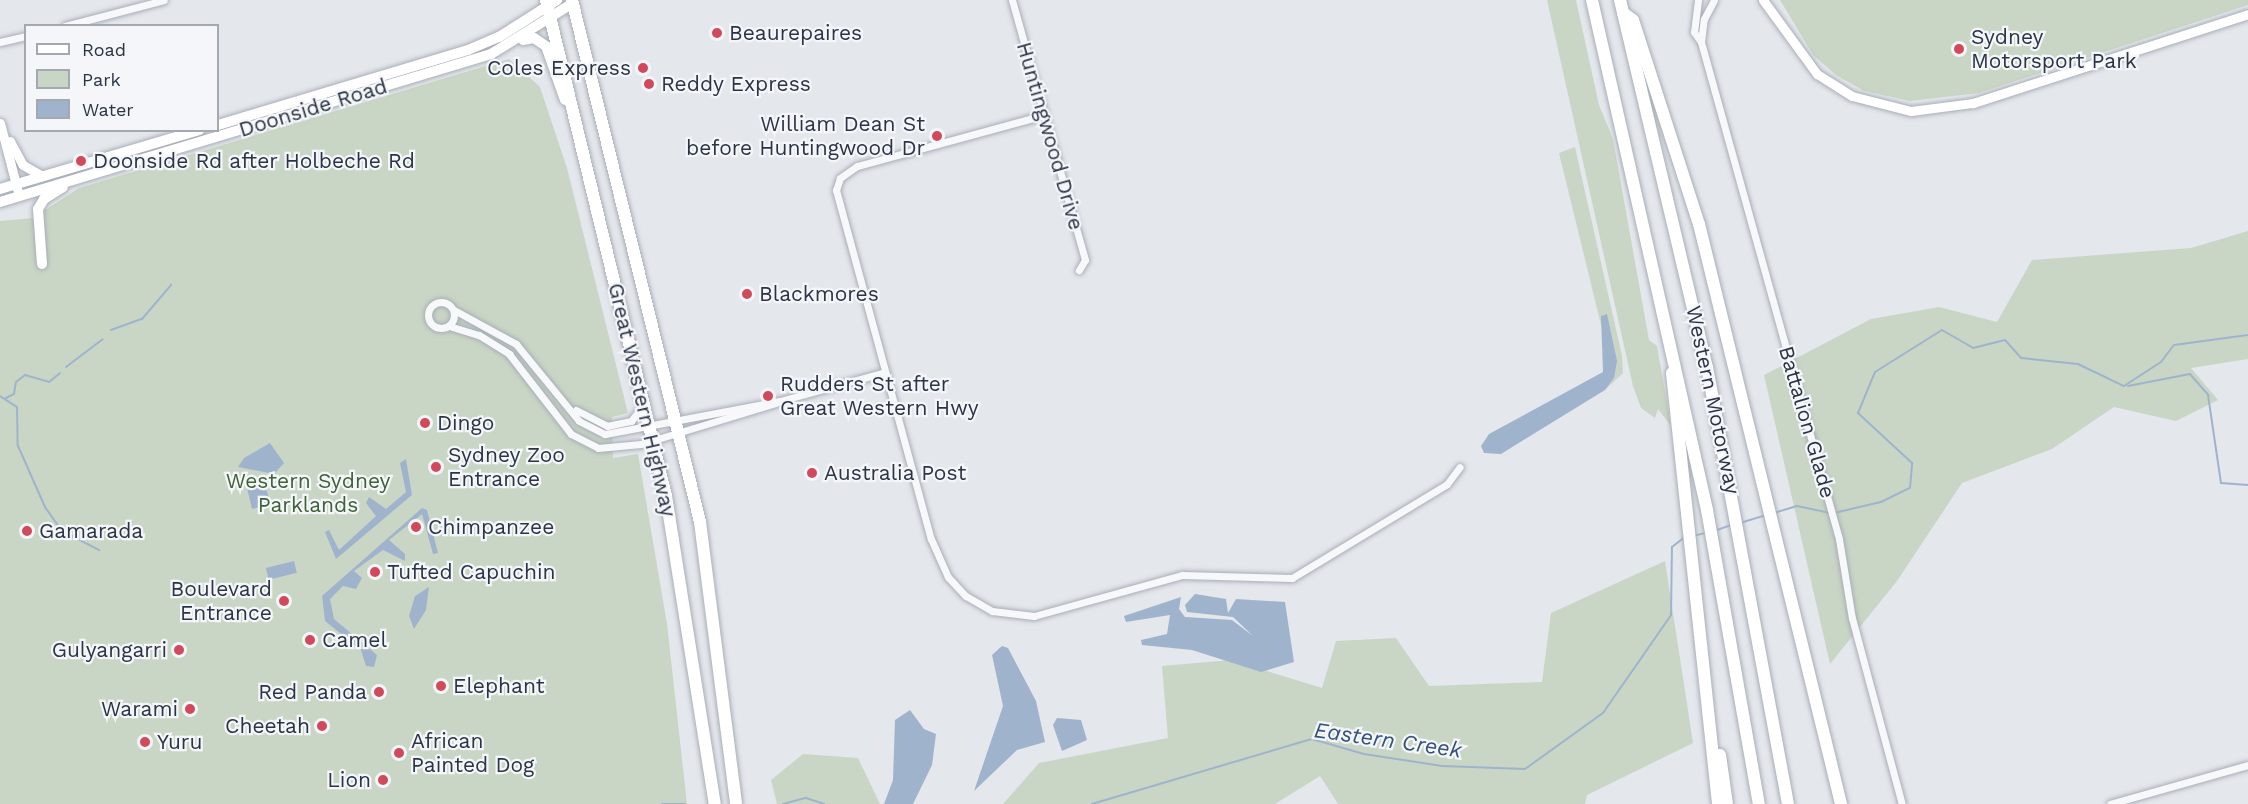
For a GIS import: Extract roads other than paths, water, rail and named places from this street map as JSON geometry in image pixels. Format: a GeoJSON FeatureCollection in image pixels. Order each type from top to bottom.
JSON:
{"type":"FeatureCollection","features":[{"type":"Feature","properties":{"kind":"highway","name":"Western Motorway"},"geometry":{"type":"LineString","coordinates":[[1592,0],[1676,364],[1707,510],[1759,804]]}},
{"type":"Feature","properties":{"kind":"highway","name":"Western Motorway"},"geometry":{"type":"LineString","coordinates":[[1620,0],[1664,178],[1734,504],[1788,803]]}},
{"type":"Feature","properties":{"kind":"highway","name":"Great Western Highway"},"geometry":{"type":"LineString","coordinates":[[574,1],[679,428],[699,522],[735,801]]}},
{"type":"Feature","properties":{"kind":"highway","name":"Great Western Highway"},"geometry":{"type":"LineString","coordinates":[[550,2],[550,19],[652,434],[687,611],[715,802]]}},
{"type":"Feature","properties":{"kind":"highway"},"geometry":{"type":"LineString","coordinates":[[1623,13],[1633,20],[1696,215],[1762,479],[1833,784],[1835,804]]}},
{"type":"Feature","properties":{"kind":"highway"},"geometry":{"type":"LineString","coordinates":[[1676,364],[1671,374],[1694,560],[1718,804]]}},
{"type":"Feature","properties":{"kind":"highway"},"geometry":{"type":"LineString","coordinates":[[1707,680],[1727,804]]}},
{"type":"Feature","properties":{"kind":"highway"},"geometry":{"type":"LineString","coordinates":[[1833,784],[1841,804]]}},
{"type":"Feature","properties":{"kind":"main road","name":"Doonside Road"},"geometry":{"type":"LineString","coordinates":[[0,202],[492,54],[518,41],[574,1]]}},
{"type":"Feature","properties":{"kind":"main road","name":"Doonside Road"},"geometry":{"type":"LineString","coordinates":[[219,125],[468,50],[550,2]]}},
{"type":"Feature","properties":{"kind":"main road"},"geometry":{"type":"LineString","coordinates":[[518,41],[534,38],[546,46],[580,140]]}},
{"type":"Feature","properties":{"kind":"main road"},"geometry":{"type":"LineString","coordinates":[[0,189],[192,132]]}},
{"type":"Feature","properties":{"kind":"main road"},"geometry":{"type":"LineString","coordinates":[[42,264],[39,207],[74,180]]}},
{"type":"Feature","properties":{"kind":"street"},"geometry":{"type":"LineString","coordinates":[[73,24],[164,0]]}},
{"type":"Feature","properties":{"kind":"street","name":"Huntingwood Drive"},"geometry":{"type":"LineString","coordinates":[[1012,0],[1085,260],[1079,270]]}},
{"type":"Feature","properties":{"kind":"street","name":"Battalion Glade"},"geometry":{"type":"LineString","coordinates":[[1698,0],[1693,22],[1701,42],[1823,477],[1839,539],[1852,618],[1902,804]]}},
{"type":"Feature","properties":{"kind":"street","name":"Battalion Glade"},"geometry":{"type":"LineString","coordinates":[[1701,42],[1704,19],[1714,0]]}},
{"type":"Feature","properties":{"kind":"street"},"geometry":{"type":"LineString","coordinates":[[1765,1],[1791,44],[1817,74],[1852,96],[1911,111],[1972,103],[2248,14]]}},
{"type":"Feature","properties":{"kind":"street"},"geometry":{"type":"LineString","coordinates":[[0,42],[24,36]]}},
{"type":"Feature","properties":{"kind":"street"},"geometry":{"type":"LineString","coordinates":[[1044,115],[862,165],[840,178],[837,200],[931,539],[948,577],[974,602],[1014,616],[1043,615],[1182,576],[1292,578],[1447,484],[1460,467]]}},
{"type":"Feature","properties":{"kind":"street"},"geometry":{"type":"LineString","coordinates":[[0,121],[19,160],[42,176]]}},
{"type":"Feature","properties":{"kind":"street"},"geometry":{"type":"LineString","coordinates":[[0,121],[20,196]]}},
{"type":"Feature","properties":{"kind":"street"},"geometry":{"type":"LineString","coordinates":[[780,401],[652,434],[624,434],[592,430],[511,340],[441,302],[428,313],[434,327],[449,326],[479,335],[509,354],[572,434],[585,444],[610,450],[652,434],[885,372]]}},
{"type":"Feature","properties":{"kind":"street"},"geometry":{"type":"LineString","coordinates":[[449,326],[454,310]]}},
{"type":"Feature","properties":{"kind":"street"},"geometry":{"type":"LineString","coordinates":[[555,389],[582,416],[607,426],[636,418],[643,398]]}},
{"type":"Feature","properties":{"kind":"street"},"geometry":{"type":"LineString","coordinates":[[2110,804],[2248,765]]}},
{"type":"Feature","properties":{"kind":"water"},"geometry":{"type":"Polygon","coordinates":[[[1607,314],[1617,361],[1614,378],[1605,390],[1501,454],[1484,453],[1481,446],[1489,434],[1603,372],[1601,316],[1607,314]]]}},
{"type":"Feature","properties":{"kind":"water"},"geometry":{"type":"Polygon","coordinates":[[[270,443],[284,463],[274,474],[238,467],[244,458],[270,443]]]}},
{"type":"Feature","properties":{"kind":"water"},"geometry":{"type":"Polygon","coordinates":[[[406,459],[412,495],[336,559],[325,532],[329,530],[339,550],[376,516],[366,503],[369,497],[386,509],[406,492],[400,463],[406,459]]]}},
{"type":"Feature","properties":{"kind":"water"},"geometry":{"type":"Polygon","coordinates":[[[253,479],[263,480],[271,504],[252,509],[247,488],[253,479]]]}},
{"type":"Feature","properties":{"kind":"water"},"geometry":{"type":"Polygon","coordinates":[[[422,508],[427,510],[438,553],[433,554],[422,514],[389,540],[405,554],[405,561],[383,550],[354,571],[362,578],[356,589],[343,586],[330,599],[334,619],[377,655],[374,667],[366,666],[361,650],[325,621],[322,596],[422,508]]]}},
{"type":"Feature","properties":{"kind":"water"},"geometry":{"type":"Polygon","coordinates":[[[294,561],[297,573],[269,580],[266,568],[294,561]]]}},
{"type":"Feature","properties":{"kind":"water"},"geometry":{"type":"Polygon","coordinates":[[[429,587],[426,610],[414,629],[409,616],[415,596],[429,587]]]}},
{"type":"Feature","properties":{"kind":"water"},"geometry":{"type":"Polygon","coordinates":[[[1195,594],[1226,599],[1228,613],[1236,599],[1285,602],[1294,662],[1261,672],[1192,650],[1142,645],[1141,640],[1167,634],[1170,615],[1126,622],[1124,616],[1181,597],[1179,609],[1185,617],[1232,620],[1253,636],[1233,617],[1187,612],[1185,605],[1195,594]]]}},
{"type":"Feature","properties":{"kind":"water"},"geometry":{"type":"Polygon","coordinates":[[[1002,646],[1008,648],[1036,701],[1045,742],[1017,750],[974,791],[1003,706],[992,655],[1002,646]]]}},
{"type":"Feature","properties":{"kind":"water"},"geometry":{"type":"Polygon","coordinates":[[[910,710],[924,729],[936,734],[932,765],[913,804],[884,804],[893,780],[895,720],[910,710]]]}},
{"type":"Feature","properties":{"kind":"water"},"geometry":{"type":"Polygon","coordinates":[[[1057,718],[1081,720],[1087,740],[1062,751],[1053,725],[1057,718]]]}},
{"type":"Feature","properties":{"kind":"waterway"},"geometry":{"type":"LineString","coordinates":[[111,330],[142,319],[171,285]]}},
{"type":"Feature","properties":{"kind":"waterway","name":"Eastern Creek"},"geometry":{"type":"LineString","coordinates":[[1834,513],[1881,502],[1910,488],[1912,463],[1858,413],[1875,372],[1942,330],[1973,348],[2005,340],[2021,358],[2078,364],[2124,386],[2161,362],[2174,345],[2248,335]]}},
{"type":"Feature","properties":{"kind":"waterway"},"geometry":{"type":"LineString","coordinates":[[66,367],[103,339]]}},
{"type":"Feature","properties":{"kind":"waterway"},"geometry":{"type":"LineString","coordinates":[[6,398],[14,394],[16,382],[25,375],[49,382],[60,373]]}},
{"type":"Feature","properties":{"kind":"waterway"},"geometry":{"type":"LineString","coordinates":[[2128,386],[2190,374],[2208,395],[2221,483],[2248,485]]}},
{"type":"Feature","properties":{"kind":"waterway"},"geometry":{"type":"LineString","coordinates":[[0,396],[17,407],[18,446],[45,507],[62,531],[99,550]]}},
{"type":"Feature","properties":{"kind":"waterway","name":"Eastern Creek"},"geometry":{"type":"LineString","coordinates":[[1774,513],[1797,506],[1829,513]]}},
{"type":"Feature","properties":{"kind":"waterway","name":"Eastern Creek"},"geometry":{"type":"LineString","coordinates":[[1740,523],[1766,515]]}},
{"type":"Feature","properties":{"kind":"waterway","name":"Eastern Creek"},"geometry":{"type":"LineString","coordinates":[[1714,531],[1731,525]]}},
{"type":"Feature","properties":{"kind":"waterway","name":"Eastern Creek"},"geometry":{"type":"LineString","coordinates":[[1693,536],[1705,533]]}},
{"type":"Feature","properties":{"kind":"waterway","name":"Eastern Creek"},"geometry":{"type":"LineString","coordinates":[[1092,804],[1312,739],[1364,754],[1442,766],[1525,769],[1603,713],[1671,615],[1672,547],[1685,537]]}},
{"type":"Feature","properties":{"kind":"waterway","name":"Eastern Creek"},"geometry":{"type":"LineString","coordinates":[[783,804],[806,798],[824,804]]}},
{"type":"Feature","properties":{"kind":"waterway","name":"Eastern Creek"},"geometry":{"type":"LineString","coordinates":[[662,804],[685,804]]}},
{"type":"Feature","properties":{"kind":"place","name":"Beaurepaires"},"geometry":{"type":"Point","coordinates":[717,33]}},
{"type":"Feature","properties":{"kind":"place","name":"Sydney Motorsport Park"},"geometry":{"type":"Point","coordinates":[1959,49]}},
{"type":"Feature","properties":{"kind":"place","name":"Coles Express"},"geometry":{"type":"Point","coordinates":[643,68]}},
{"type":"Feature","properties":{"kind":"place","name":"Reddy Express"},"geometry":{"type":"Point","coordinates":[649,84]}},
{"type":"Feature","properties":{"kind":"place","name":"William Dean St before Huntingwood Dr"},"geometry":{"type":"Point","coordinates":[937,136]}},
{"type":"Feature","properties":{"kind":"place","name":"Doonside Rd after Holbeche Rd"},"geometry":{"type":"Point","coordinates":[81,161]}},
{"type":"Feature","properties":{"kind":"place","name":"Blackmores"},"geometry":{"type":"Point","coordinates":[747,294]}},
{"type":"Feature","properties":{"kind":"place","name":"Rudders St after Great Western Hwy"},"geometry":{"type":"Point","coordinates":[768,396]}},
{"type":"Feature","properties":{"kind":"place","name":"Dingo"},"geometry":{"type":"Point","coordinates":[425,423]}},
{"type":"Feature","properties":{"kind":"place","name":"Sydney Zoo Entrance"},"geometry":{"type":"Point","coordinates":[436,467]}},
{"type":"Feature","properties":{"kind":"place","name":"Australia Post"},"geometry":{"type":"Point","coordinates":[812,473]}},
{"type":"Feature","properties":{"kind":"place","name":"Chimpanzee"},"geometry":{"type":"Point","coordinates":[416,527]}},
{"type":"Feature","properties":{"kind":"place","name":"Gamarada"},"geometry":{"type":"Point","coordinates":[27,531]}},
{"type":"Feature","properties":{"kind":"place","name":"Tufted Capuchin"},"geometry":{"type":"Point","coordinates":[375,572]}},
{"type":"Feature","properties":{"kind":"place","name":"Boulevard Entrance"},"geometry":{"type":"Point","coordinates":[284,601]}},
{"type":"Feature","properties":{"kind":"place","name":"Camel"},"geometry":{"type":"Point","coordinates":[310,640]}},
{"type":"Feature","properties":{"kind":"place","name":"Gulyangarri"},"geometry":{"type":"Point","coordinates":[179,650]}},
{"type":"Feature","properties":{"kind":"place","name":"Elephant"},"geometry":{"type":"Point","coordinates":[441,686]}},
{"type":"Feature","properties":{"kind":"place","name":"Red Panda"},"geometry":{"type":"Point","coordinates":[379,692]}},
{"type":"Feature","properties":{"kind":"place","name":"Warami"},"geometry":{"type":"Point","coordinates":[190,709]}},
{"type":"Feature","properties":{"kind":"place","name":"Cheetah"},"geometry":{"type":"Point","coordinates":[322,726]}},
{"type":"Feature","properties":{"kind":"place","name":"Yuru"},"geometry":{"type":"Point","coordinates":[145,742]}},
{"type":"Feature","properties":{"kind":"place","name":"African Painted Dog"},"geometry":{"type":"Point","coordinates":[399,753]}},
{"type":"Feature","properties":{"kind":"place","name":"Lion"},"geometry":{"type":"Point","coordinates":[383,780]}},
{"type":"Feature","properties":{"kind":"park label","name":"Western Sydney Parklands"},"geometry":{"type":"Point","coordinates":[308,493]}}]}
